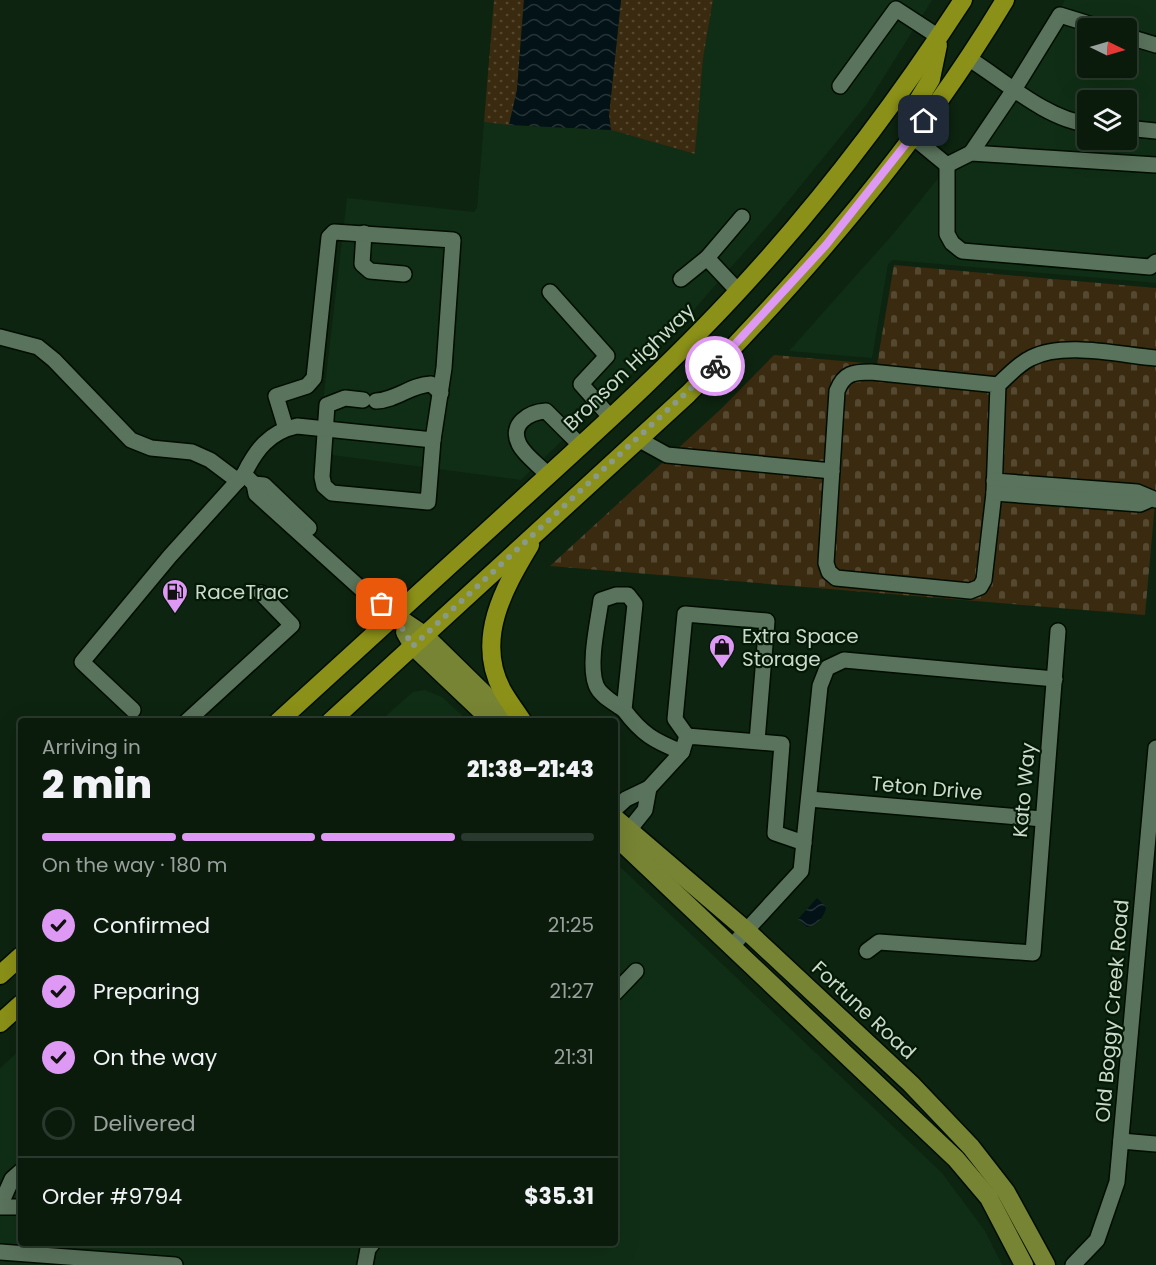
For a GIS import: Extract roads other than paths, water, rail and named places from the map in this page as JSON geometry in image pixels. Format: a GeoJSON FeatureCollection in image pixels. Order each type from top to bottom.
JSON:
{"type":"FeatureCollection","features":[{"type":"Feature","properties":{"kind":"highway","name":"Bronson Highway"},"geometry":{"type":"LineString","coordinates":[[282,718],[611,418],[738,291],[842,171],[963,0]]}},
{"type":"Feature","properties":{"kind":"highway"},"geometry":{"type":"LineString","coordinates":[[334,718],[687,394],[783,294],[912,137],[968,58],[1005,0]]}},
{"type":"Feature","properties":{"kind":"highway"},"geometry":{"type":"LineString","coordinates":[[912,137],[912,112],[932,79],[939,37]]}},
{"type":"Feature","properties":{"kind":"highway"},"geometry":{"type":"LineString","coordinates":[[520,718],[501,688],[492,658],[494,618],[501,595],[542,527]]}},
{"type":"Feature","properties":{"kind":"highway"},"geometry":{"type":"LineString","coordinates":[[0,975],[18,959]]}},
{"type":"Feature","properties":{"kind":"highway"},"geometry":{"type":"LineString","coordinates":[[0,1023],[18,1007]]}},
{"type":"Feature","properties":{"kind":"main road"},"geometry":{"type":"LineString","coordinates":[[394,615],[489,718]]}},
{"type":"Feature","properties":{"kind":"main road"},"geometry":{"type":"LineString","coordinates":[[418,640],[508,718]]}},
{"type":"Feature","properties":{"kind":"main road"},"geometry":{"type":"LineString","coordinates":[[620,828],[732,946],[956,1159],[989,1198],[1024,1265]]}},
{"type":"Feature","properties":{"kind":"main road","name":"Fortune Road"},"geometry":{"type":"LineString","coordinates":[[620,828],[747,931],[911,1084],[971,1147],[1006,1192],[1046,1265]]}},
{"type":"Feature","properties":{"kind":"street"},"geometry":{"type":"LineString","coordinates":[[840,86],[896,9],[939,37]]}},
{"type":"Feature","properties":{"kind":"street"},"geometry":{"type":"LineString","coordinates":[[947,165],[971,153],[1016,88],[1060,15],[1077,20]]}},
{"type":"Feature","properties":{"kind":"street"},"geometry":{"type":"LineString","coordinates":[[1137,39],[1156,45]]}},
{"type":"Feature","properties":{"kind":"street"},"geometry":{"type":"LineString","coordinates":[[968,58],[1070,122],[1077,123]]}},
{"type":"Feature","properties":{"kind":"street"},"geometry":{"type":"LineString","coordinates":[[1137,129],[1156,130]]}},
{"type":"Feature","properties":{"kind":"street"},"geometry":{"type":"LineString","coordinates":[[912,137],[947,165]]}},
{"type":"Feature","properties":{"kind":"street"},"geometry":{"type":"LineString","coordinates":[[971,153],[1156,165]]}},
{"type":"Feature","properties":{"kind":"street"},"geometry":{"type":"LineString","coordinates":[[947,165],[947,234],[952,243],[962,250],[1150,267],[1156,262]]}},
{"type":"Feature","properties":{"kind":"street"},"geometry":{"type":"LineString","coordinates":[[681,279],[707,258],[742,217]]}},
{"type":"Feature","properties":{"kind":"street"},"geometry":{"type":"LineString","coordinates":[[286,429],[276,396],[307,386],[314,378],[329,237],[334,232],[453,240],[441,393],[433,440],[428,502],[332,494],[324,486],[322,477],[327,405],[345,398],[370,400],[417,385],[431,384],[441,393]]}},
{"type":"Feature","properties":{"kind":"street"},"geometry":{"type":"LineString","coordinates":[[364,233],[362,264],[365,268],[369,271],[404,274]]}},
{"type":"Feature","properties":{"kind":"street"},"geometry":{"type":"LineString","coordinates":[[707,258],[738,291]]}},
{"type":"Feature","properties":{"kind":"street"},"geometry":{"type":"LineString","coordinates":[[550,292],[607,356],[581,384],[611,418]]}},
{"type":"Feature","properties":{"kind":"street"},"geometry":{"type":"LineString","coordinates":[[0,337],[38,347],[46,353],[131,440],[151,448],[192,452],[245,480],[256,494],[370,597],[380,601],[394,615]]}},
{"type":"Feature","properties":{"kind":"street"},"geometry":{"type":"LineString","coordinates":[[998,385],[852,372],[842,379],[837,391],[826,562],[829,572],[836,578],[970,591],[980,587],[984,580],[994,487],[998,385],[1021,363],[1051,351],[1068,350],[1156,358]]}},
{"type":"Feature","properties":{"kind":"street"},"geometry":{"type":"LineString","coordinates":[[548,476],[519,444],[517,431],[523,417],[535,411],[546,411],[581,446]]}},
{"type":"Feature","properties":{"kind":"street"},"geometry":{"type":"LineString","coordinates":[[133,710],[82,662],[170,556],[245,480],[253,455],[267,440],[286,429],[297,426],[433,440]]}},
{"type":"Feature","properties":{"kind":"street"},"geometry":{"type":"LineString","coordinates":[[638,440],[667,455],[832,471]]}},
{"type":"Feature","properties":{"kind":"street"},"geometry":{"type":"LineString","coordinates":[[994,487],[1140,504],[1152,500]]}},
{"type":"Feature","properties":{"kind":"street"},"geometry":{"type":"LineString","coordinates":[[190,718],[292,625],[261,593]]}},
{"type":"Feature","properties":{"kind":"street"},"geometry":{"type":"LineString","coordinates":[[624,710],[635,604],[628,595],[616,595],[601,600],[594,672],[596,686],[607,698],[624,710],[639,730],[656,741],[682,752]]}},
{"type":"Feature","properties":{"kind":"street"},"geometry":{"type":"LineString","coordinates":[[687,736],[675,719],[685,614],[767,621],[757,741]]}},
{"type":"Feature","properties":{"kind":"street","name":"Kato Way"},"geometry":{"type":"LineString","coordinates":[[867,951],[879,942],[1033,953],[1058,631]]}},
{"type":"Feature","properties":{"kind":"street"},"geometry":{"type":"LineString","coordinates":[[732,946],[801,871],[820,686],[827,668],[844,660],[1055,679]]}},
{"type":"Feature","properties":{"kind":"street"},"geometry":{"type":"LineString","coordinates":[[687,736],[782,744],[775,833],[804,843]]}},
{"type":"Feature","properties":{"kind":"street"},"geometry":{"type":"LineString","coordinates":[[618,806],[626,799],[649,788],[682,752],[687,736]]}},
{"type":"Feature","properties":{"kind":"street","name":"Old Boggy Creek Road"},"geometry":{"type":"LineString","coordinates":[[1073,1265],[1097,1240],[1117,1182],[1152,848],[1156,748]]}},
{"type":"Feature","properties":{"kind":"street"},"geometry":{"type":"LineString","coordinates":[[620,828],[645,810],[649,788]]}},
{"type":"Feature","properties":{"kind":"street","name":"Teton Drive"},"geometry":{"type":"LineString","coordinates":[[809,800],[1043,819]]}},
{"type":"Feature","properties":{"kind":"street"},"geometry":{"type":"LineString","coordinates":[[618,990],[636,971]]}},
{"type":"Feature","properties":{"kind":"street"},"geometry":{"type":"LineString","coordinates":[[1122,1141],[1156,1144]]}},
{"type":"Feature","properties":{"kind":"street"},"geometry":{"type":"LineString","coordinates":[[18,1174],[12,1179],[0,1207],[18,1208]]}},
{"type":"Feature","properties":{"kind":"street"},"geometry":{"type":"LineString","coordinates":[[365,1265],[370,1246]]}},
{"type":"Feature","properties":{"kind":"street"},"geometry":{"type":"LineString","coordinates":[[0,1252],[112,1263],[175,1265]]}},
{"type":"Feature","properties":{"kind":"water"},"geometry":{"type":"Polygon","coordinates":[[[524,0],[621,0],[609,115],[611,130],[509,125],[517,90],[524,0]]]}},
{"type":"Feature","properties":{"kind":"water"},"geometry":{"type":"Polygon","coordinates":[[[817,898],[826,907],[825,910],[817,923],[807,927],[798,919],[817,898]]]}},
{"type":"Feature","properties":{"kind":"place","name":"RaceTrac"},"geometry":{"type":"Point","coordinates":[175,615]}},
{"type":"Feature","properties":{"kind":"place","name":"Extra Space Storage"},"geometry":{"type":"Point","coordinates":[722,670]}}]}
